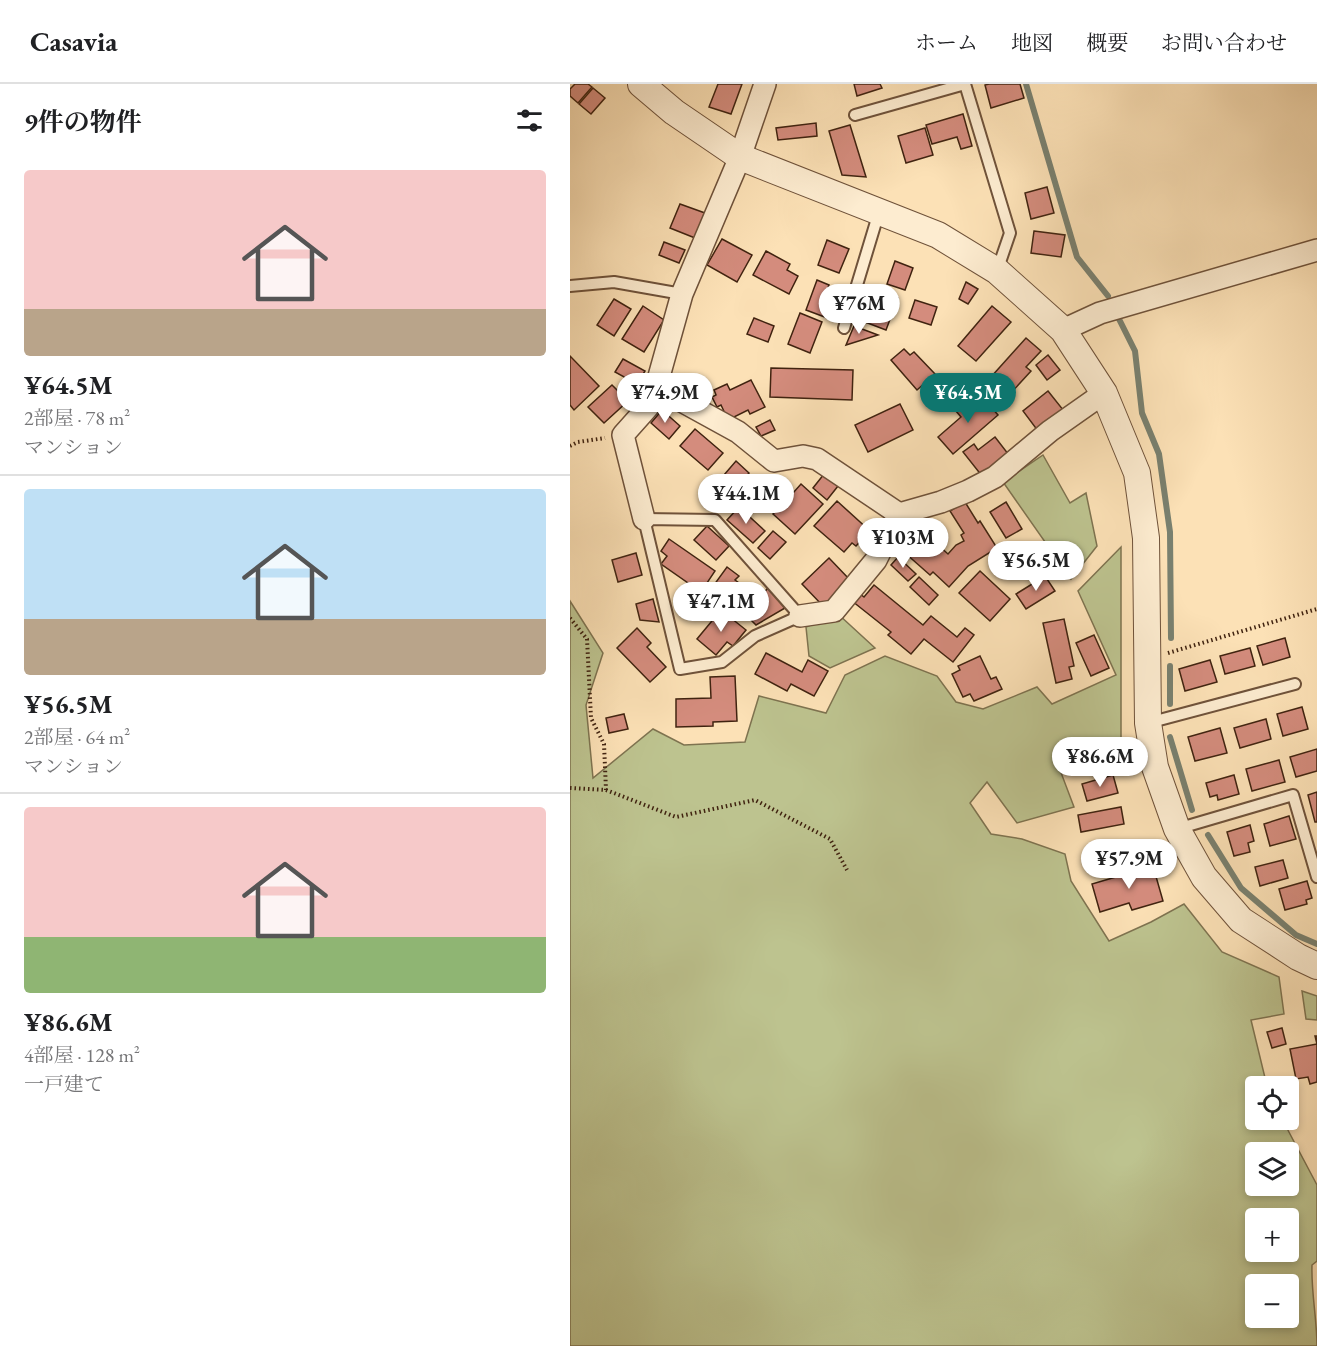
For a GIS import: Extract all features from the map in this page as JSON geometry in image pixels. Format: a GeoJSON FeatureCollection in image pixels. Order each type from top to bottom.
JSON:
{"type":"FeatureCollection","features":[{"type":"Feature","properties":{"kind":"street"},"geometry":{"type":"LineString","coordinates":[[641,84],[674,112],[740,157],[938,235],[997,271],[1063,330],[1104,393],[1137,473],[1146,538],[1148,723],[1155,767],[1177,829],[1204,877],[1241,920],[1298,957],[1317,966]]}},
{"type":"Feature","properties":{"kind":"street"},"geometry":{"type":"LineString","coordinates":[[644,519],[623,435],[648,407],[682,294],[740,157],[765,84]]}},
{"type":"Feature","properties":{"kind":"street"},"geometry":{"type":"LineString","coordinates":[[1063,330],[1100,313],[1317,250]]}},
{"type":"Feature","properties":{"kind":"street"},"geometry":{"type":"LineString","coordinates":[[658,380],[678,399],[738,432],[774,461],[803,456],[817,459],[899,514]]}},
{"type":"Feature","properties":{"kind":"street"},"geometry":{"type":"LineString","coordinates":[[800,616],[834,611],[876,560],[899,514],[941,502],[995,477],[1050,431],[1104,393]]}},
{"type":"Feature","properties":{"kind":"lane"},"geometry":{"type":"LineString","coordinates":[[855,115],[965,84],[1010,233],[997,271]]}},
{"type":"Feature","properties":{"kind":"lane"},"geometry":{"type":"LineString","coordinates":[[844,328],[879,212]]}},
{"type":"Feature","properties":{"kind":"lane"},"geometry":{"type":"LineString","coordinates":[[570,286],[614,282],[682,294]]}},
{"type":"Feature","properties":{"kind":"lane"},"geometry":{"type":"LineString","coordinates":[[644,519],[715,520],[800,616],[755,636],[722,662],[680,669],[644,519]]}},
{"type":"Feature","properties":{"kind":"lane"},"geometry":{"type":"LineString","coordinates":[[1148,723],[1295,684]]}},
{"type":"Feature","properties":{"kind":"lane"},"geometry":{"type":"LineString","coordinates":[[1177,829],[1293,795],[1317,877]]}},
{"type":"Feature","properties":{"kind":"path"},"geometry":{"type":"LineString","coordinates":[[570,446],[578,442],[623,435]]}},
{"type":"Feature","properties":{"kind":"path"},"geometry":{"type":"LineString","coordinates":[[1146,655],[1171,653],[1317,609]]}},
{"type":"Feature","properties":{"kind":"path"},"geometry":{"type":"LineString","coordinates":[[570,618],[586,639],[591,718],[604,744],[606,790]]}},
{"type":"Feature","properties":{"kind":"path"},"geometry":{"type":"LineString","coordinates":[[570,788],[606,790],[676,817],[755,800],[830,839],[847,870]]}},
{"type":"Feature","properties":{"kind":"green space"},"geometry":{"type":"Polygon","coordinates":[[[1043,455],[1070,503],[1086,493],[1097,546],[1071,579],[1003,482],[1043,455]]]}},
{"type":"Feature","properties":{"kind":"green space"},"geometry":{"type":"Polygon","coordinates":[[[1121,547],[1121,742],[1062,752],[1060,770],[1074,807],[1017,823],[987,782],[970,803],[991,834],[1022,839],[1065,854],[1071,881],[1109,941],[1184,904],[1222,952],[1279,977],[1284,1014],[1251,1020],[1265,1076],[1245,1076],[1245,1130],[1288,1130],[1294,1142],[1245,1142],[1245,1196],[1299,1196],[1299,1151],[1317,1185],[1317,1261],[1312,1265],[1312,1275],[1317,1346],[570,1346],[570,601],[603,653],[586,705],[593,778],[653,729],[684,745],[745,742],[759,696],[826,713],[845,675],[885,656],[937,676],[956,702],[983,709],[1037,687],[1052,704],[1116,675],[1078,591],[1121,547]]]}},
{"type":"Feature","properties":{"kind":"green space"},"geometry":{"type":"Polygon","coordinates":[[[838,614],[875,648],[830,668],[809,656],[806,627],[838,614]]]}},
{"type":"Feature","properties":{"kind":"green space"},"geometry":{"type":"Polygon","coordinates":[[[1302,991],[1317,996],[1317,1020],[1306,1019],[1302,991]]]}},
{"type":"Feature","properties":{"kind":"building"},"geometry":{"type":"Polygon","coordinates":[[[575,84],[588,84],[592,87],[578,103],[570,96],[570,89],[575,84]]]}},
{"type":"Feature","properties":{"kind":"building"},"geometry":{"type":"Polygon","coordinates":[[[718,84],[742,84],[731,114],[709,107],[718,84]]]}},
{"type":"Feature","properties":{"kind":"building"},"geometry":{"type":"Polygon","coordinates":[[[854,84],[880,84],[882,88],[857,96],[854,84]]]}},
{"type":"Feature","properties":{"kind":"building"},"geometry":{"type":"Polygon","coordinates":[[[1020,84],[1024,98],[991,108],[985,85],[1020,84]]]}},
{"type":"Feature","properties":{"kind":"building"},"geometry":{"type":"Polygon","coordinates":[[[593,88],[605,98],[591,114],[579,104],[593,88]]]}},
{"type":"Feature","properties":{"kind":"building"},"geometry":{"type":"Polygon","coordinates":[[[963,114],[972,146],[961,149],[957,137],[932,144],[926,125],[963,114]]]}},
{"type":"Feature","properties":{"kind":"building"},"geometry":{"type":"Polygon","coordinates":[[[816,123],[817,136],[778,140],[776,128],[816,123]]]}},
{"type":"Feature","properties":{"kind":"building"},"geometry":{"type":"Polygon","coordinates":[[[850,125],[866,177],[842,175],[829,131],[850,125]]]}},
{"type":"Feature","properties":{"kind":"building"},"geometry":{"type":"Polygon","coordinates":[[[925,128],[933,155],[906,163],[898,136],[925,128]]]}},
{"type":"Feature","properties":{"kind":"building"},"geometry":{"type":"Polygon","coordinates":[[[1047,187],[1054,213],[1031,219],[1025,193],[1047,187]]]}},
{"type":"Feature","properties":{"kind":"building"},"geometry":{"type":"Polygon","coordinates":[[[680,204],[705,213],[695,238],[670,228],[680,204]]]}},
{"type":"Feature","properties":{"kind":"building"},"geometry":{"type":"Polygon","coordinates":[[[1034,231],[1065,235],[1061,257],[1031,253],[1034,231]]]}},
{"type":"Feature","properties":{"kind":"building"},"geometry":{"type":"Polygon","coordinates":[[[722,239],[752,255],[737,282],[707,265],[722,239]]]}},
{"type":"Feature","properties":{"kind":"building"},"geometry":{"type":"Polygon","coordinates":[[[827,240],[849,249],[839,273],[818,265],[827,240]]]}},
{"type":"Feature","properties":{"kind":"building"},"geometry":{"type":"Polygon","coordinates":[[[664,242],[685,250],[679,263],[659,255],[664,242]]]}},
{"type":"Feature","properties":{"kind":"building"},"geometry":{"type":"Polygon","coordinates":[[[766,251],[790,264],[787,270],[798,276],[789,294],[753,275],[766,251]]]}},
{"type":"Feature","properties":{"kind":"building"},"geometry":{"type":"Polygon","coordinates":[[[895,261],[913,268],[905,290],[887,284],[895,261]]]}},
{"type":"Feature","properties":{"kind":"building"},"geometry":{"type":"Polygon","coordinates":[[[817,280],[829,285],[826,293],[839,299],[830,319],[806,310],[817,280]]]}},
{"type":"Feature","properties":{"kind":"building"},"geometry":{"type":"Polygon","coordinates":[[[966,282],[978,289],[968,304],[959,299],[966,282]]]}},
{"type":"Feature","properties":{"kind":"building"},"geometry":{"type":"Polygon","coordinates":[[[877,290],[898,298],[886,330],[865,322],[877,290]]]}},
{"type":"Feature","properties":{"kind":"building"},"geometry":{"type":"Polygon","coordinates":[[[614,299],[631,309],[614,336],[597,325],[614,299]]]}},
{"type":"Feature","properties":{"kind":"building"},"geometry":{"type":"Polygon","coordinates":[[[915,300],[937,307],[931,325],[909,318],[915,300]]]}},
{"type":"Feature","properties":{"kind":"building"},"geometry":{"type":"Polygon","coordinates":[[[643,306],[664,320],[644,352],[622,339],[643,306]]]}},
{"type":"Feature","properties":{"kind":"building"},"geometry":{"type":"Polygon","coordinates":[[[992,306],[1011,322],[976,361],[958,346],[992,306]]]}},
{"type":"Feature","properties":{"kind":"building"},"geometry":{"type":"Polygon","coordinates":[[[800,313],[822,322],[810,353],[788,344],[800,313]]]}},
{"type":"Feature","properties":{"kind":"building"},"geometry":{"type":"Polygon","coordinates":[[[754,318],[774,326],[768,342],[747,334],[754,318]]]}},
{"type":"Feature","properties":{"kind":"building"},"geometry":{"type":"Polygon","coordinates":[[[854,326],[878,335],[846,345],[854,326]]]}},
{"type":"Feature","properties":{"kind":"building"},"geometry":{"type":"Polygon","coordinates":[[[1026,338],[1041,351],[1026,367],[1031,371],[1010,394],[991,377],[1026,338]]]}},
{"type":"Feature","properties":{"kind":"building"},"geometry":{"type":"Polygon","coordinates":[[[904,349],[910,355],[914,352],[935,374],[917,390],[891,360],[904,349]]]}},
{"type":"Feature","properties":{"kind":"building"},"geometry":{"type":"Polygon","coordinates":[[[1048,355],[1060,370],[1047,380],[1036,365],[1048,355]]]}},
{"type":"Feature","properties":{"kind":"building"},"geometry":{"type":"Polygon","coordinates":[[[570,356],[599,386],[574,410],[570,405],[570,356]]]}},
{"type":"Feature","properties":{"kind":"building"},"geometry":{"type":"Polygon","coordinates":[[[623,359],[645,371],[635,388],[626,383],[628,379],[615,372],[623,359]]]}},
{"type":"Feature","properties":{"kind":"building"},"geometry":{"type":"Polygon","coordinates":[[[771,368],[853,370],[852,400],[770,397],[771,368]]]}},
{"type":"Feature","properties":{"kind":"building"},"geometry":{"type":"Polygon","coordinates":[[[751,380],[765,407],[750,414],[748,410],[728,420],[721,405],[717,407],[712,397],[716,395],[714,390],[727,384],[730,390],[751,380]]]}},
{"type":"Feature","properties":{"kind":"building"},"geometry":{"type":"Polygon","coordinates":[[[612,385],[628,401],[604,423],[588,407],[612,385]]]}},
{"type":"Feature","properties":{"kind":"building"},"geometry":{"type":"Polygon","coordinates":[[[1048,391],[1064,411],[1038,431],[1023,411],[1048,391]]]}},
{"type":"Feature","properties":{"kind":"building"},"geometry":{"type":"Polygon","coordinates":[[[973,397],[979,404],[984,399],[998,415],[953,454],[938,437],[961,417],[956,411],[973,397]]]}},
{"type":"Feature","properties":{"kind":"building"},"geometry":{"type":"Polygon","coordinates":[[[900,404],[913,430],[868,452],[855,425],[900,404]]]}},
{"type":"Feature","properties":{"kind":"building"},"geometry":{"type":"Polygon","coordinates":[[[662,410],[680,426],[669,439],[651,423],[662,410]]]}},
{"type":"Feature","properties":{"kind":"building"},"geometry":{"type":"Polygon","coordinates":[[[770,420],[775,430],[761,436],[756,427],[770,420]]]}},
{"type":"Feature","properties":{"kind":"building"},"geometry":{"type":"Polygon","coordinates":[[[695,429],[723,453],[708,470],[680,446],[695,429]]]}},
{"type":"Feature","properties":{"kind":"building"},"geometry":{"type":"Polygon","coordinates":[[[995,437],[1009,455],[982,476],[963,452],[974,444],[978,450],[995,437]]]}},
{"type":"Feature","properties":{"kind":"building"},"geometry":{"type":"Polygon","coordinates":[[[736,461],[749,473],[732,493],[718,482],[736,461]]]}},
{"type":"Feature","properties":{"kind":"building"},"geometry":{"type":"Polygon","coordinates":[[[824,474],[838,486],[827,500],[813,488],[824,474]]]}},
{"type":"Feature","properties":{"kind":"building"},"geometry":{"type":"Polygon","coordinates":[[[801,484],[823,504],[795,534],[773,514],[782,505],[778,501],[789,490],[793,493],[801,484]]]}},
{"type":"Feature","properties":{"kind":"building"},"geometry":{"type":"Polygon","coordinates":[[[837,501],[870,531],[856,546],[852,543],[844,552],[814,526],[837,501]]]}},
{"type":"Feature","properties":{"kind":"building"},"geometry":{"type":"Polygon","coordinates":[[[965,502],[997,548],[968,566],[949,587],[933,572],[930,575],[896,545],[915,524],[948,554],[956,545],[964,541],[961,535],[964,533],[950,511],[965,502]]]}},
{"type":"Feature","properties":{"kind":"building"},"geometry":{"type":"Polygon","coordinates":[[[1006,502],[1022,529],[1006,538],[990,512],[1006,502]]]}},
{"type":"Feature","properties":{"kind":"building"},"geometry":{"type":"Polygon","coordinates":[[[739,507],[765,531],[753,543],[727,520],[739,507]]]}},
{"type":"Feature","properties":{"kind":"building"},"geometry":{"type":"Polygon","coordinates":[[[707,526],[729,546],[716,560],[694,540],[707,526]]]}},
{"type":"Feature","properties":{"kind":"building"},"geometry":{"type":"Polygon","coordinates":[[[773,531],[786,542],[770,559],[758,548],[773,531]]]}},
{"type":"Feature","properties":{"kind":"building"},"geometry":{"type":"Polygon","coordinates":[[[669,539],[715,571],[701,592],[661,564],[667,556],[661,551],[669,539]]]}},
{"type":"Feature","properties":{"kind":"building"},"geometry":{"type":"Polygon","coordinates":[[[636,553],[642,575],[618,582],[612,560],[636,553]]]}},
{"type":"Feature","properties":{"kind":"building"},"geometry":{"type":"Polygon","coordinates":[[[898,557],[916,574],[908,581],[891,565],[898,557]]]}},
{"type":"Feature","properties":{"kind":"building"},"geometry":{"type":"Polygon","coordinates":[[[829,558],[850,580],[823,606],[802,584],[829,558]]]}},
{"type":"Feature","properties":{"kind":"building"},"geometry":{"type":"Polygon","coordinates":[[[727,567],[739,576],[735,580],[757,596],[744,613],[711,589],[727,567]]]}},
{"type":"Feature","properties":{"kind":"building"},"geometry":{"type":"Polygon","coordinates":[[[980,571],[1010,599],[990,621],[959,593],[980,571]]]}},
{"type":"Feature","properties":{"kind":"building"},"geometry":{"type":"Polygon","coordinates":[[[1045,576],[1055,591],[1026,609],[1016,594],[1045,576]]]}},
{"type":"Feature","properties":{"kind":"building"},"geometry":{"type":"Polygon","coordinates":[[[919,577],[938,595],[929,605],[910,587],[919,577]]]}},
{"type":"Feature","properties":{"kind":"building"},"geometry":{"type":"Polygon","coordinates":[[[874,585],[923,625],[931,616],[957,637],[965,628],[974,635],[953,662],[924,639],[911,654],[888,635],[891,632],[852,601],[859,593],[864,597],[874,585]]]}},
{"type":"Feature","properties":{"kind":"building"},"geometry":{"type":"Polygon","coordinates":[[[768,588],[785,608],[756,625],[745,614],[768,588]]]}},
{"type":"Feature","properties":{"kind":"building"},"geometry":{"type":"Polygon","coordinates":[[[653,599],[659,622],[640,620],[636,604],[653,599]]]}},
{"type":"Feature","properties":{"kind":"building"},"geometry":{"type":"Polygon","coordinates":[[[721,610],[746,630],[733,646],[727,642],[716,655],[697,639],[721,610]]]}},
{"type":"Feature","properties":{"kind":"building"},"geometry":{"type":"Polygon","coordinates":[[[1064,619],[1074,666],[1069,667],[1072,679],[1056,683],[1043,623],[1064,619]]]}},
{"type":"Feature","properties":{"kind":"building"},"geometry":{"type":"Polygon","coordinates":[[[637,628],[651,643],[647,647],[666,667],[650,682],[617,648],[637,628]]]}},
{"type":"Feature","properties":{"kind":"building"},"geometry":{"type":"Polygon","coordinates":[[[1094,635],[1109,668],[1091,676],[1076,643],[1094,635]]]}},
{"type":"Feature","properties":{"kind":"building"},"geometry":{"type":"Polygon","coordinates":[[[1285,638],[1290,657],[1263,665],[1257,646],[1285,638]]]}},
{"type":"Feature","properties":{"kind":"building"},"geometry":{"type":"Polygon","coordinates":[[[1250,648],[1255,666],[1225,674],[1220,656],[1250,648]]]}},
{"type":"Feature","properties":{"kind":"building"},"geometry":{"type":"Polygon","coordinates":[[[766,653],[802,672],[808,660],[828,671],[814,696],[791,684],[787,691],[755,674],[766,653]]]}},
{"type":"Feature","properties":{"kind":"building"},"geometry":{"type":"Polygon","coordinates":[[[980,656],[991,679],[996,677],[1002,689],[974,701],[970,694],[963,697],[952,674],[960,670],[958,666],[980,656]]]}},
{"type":"Feature","properties":{"kind":"building"},"geometry":{"type":"Polygon","coordinates":[[[1210,660],[1217,682],[1185,691],[1179,669],[1210,660]]]}},
{"type":"Feature","properties":{"kind":"building"},"geometry":{"type":"Polygon","coordinates":[[[735,676],[737,721],[713,722],[713,726],[676,727],[676,699],[711,698],[710,677],[735,676]]]}},
{"type":"Feature","properties":{"kind":"building"},"geometry":{"type":"Polygon","coordinates":[[[1302,707],[1308,729],[1283,736],[1277,714],[1302,707]]]}},
{"type":"Feature","properties":{"kind":"building"},"geometry":{"type":"Polygon","coordinates":[[[624,714],[628,729],[609,733],[606,718],[624,714]]]}},
{"type":"Feature","properties":{"kind":"building"},"geometry":{"type":"Polygon","coordinates":[[[1266,719],[1271,739],[1240,748],[1234,728],[1266,719]]]}},
{"type":"Feature","properties":{"kind":"building"},"geometry":{"type":"Polygon","coordinates":[[[1220,728],[1227,753],[1195,761],[1188,737],[1220,728]]]}},
{"type":"Feature","properties":{"kind":"building"},"geometry":{"type":"Polygon","coordinates":[[[1317,749],[1317,771],[1296,777],[1290,757],[1317,749]]]}},
{"type":"Feature","properties":{"kind":"building"},"geometry":{"type":"Polygon","coordinates":[[[1279,760],[1285,782],[1252,791],[1246,769],[1279,760]]]}},
{"type":"Feature","properties":{"kind":"building"},"geometry":{"type":"Polygon","coordinates":[[[1113,775],[1118,793],[1087,801],[1082,784],[1113,775]]]}},
{"type":"Feature","properties":{"kind":"building"},"geometry":{"type":"Polygon","coordinates":[[[1234,775],[1239,794],[1218,800],[1217,795],[1210,797],[1206,783],[1234,775]]]}},
{"type":"Feature","properties":{"kind":"building"},"geometry":{"type":"Polygon","coordinates":[[[1317,792],[1317,822],[1315,822],[1308,795],[1317,792]]]}},
{"type":"Feature","properties":{"kind":"building"},"geometry":{"type":"Polygon","coordinates":[[[1121,807],[1124,824],[1081,832],[1078,815],[1121,807]]]}},
{"type":"Feature","properties":{"kind":"building"},"geometry":{"type":"Polygon","coordinates":[[[1289,816],[1296,839],[1270,846],[1264,824],[1289,816]]]}},
{"type":"Feature","properties":{"kind":"building"},"geometry":{"type":"Polygon","coordinates":[[[1250,825],[1254,841],[1248,843],[1250,852],[1234,856],[1227,832],[1250,825]]]}},
{"type":"Feature","properties":{"kind":"building"},"geometry":{"type":"Polygon","coordinates":[[[1283,860],[1288,878],[1260,886],[1255,867],[1283,860]]]}},
{"type":"Feature","properties":{"kind":"building"},"geometry":{"type":"Polygon","coordinates":[[[1153,866],[1163,901],[1132,910],[1129,903],[1100,912],[1092,884],[1153,866]]]}},
{"type":"Feature","properties":{"kind":"building"},"geometry":{"type":"Polygon","coordinates":[[[1307,881],[1312,898],[1306,900],[1307,904],[1285,910],[1279,889],[1307,881]]]}},
{"type":"Feature","properties":{"kind":"building"},"geometry":{"type":"Polygon","coordinates":[[[1282,1028],[1286,1044],[1272,1048],[1267,1032],[1282,1028]]]}},
{"type":"Feature","properties":{"kind":"building"},"geometry":{"type":"Polygon","coordinates":[[[1317,1044],[1317,1082],[1310,1084],[1308,1077],[1299,1078],[1299,1076],[1295,1076],[1290,1049],[1317,1044]]]}},
{"type":"Feature","properties":{"kind":"waterway"},"geometry":{"type":"LineString","coordinates":[[1026,84],[1077,257],[1108,296]]}},
{"type":"Feature","properties":{"kind":"waterway"},"geometry":{"type":"LineString","coordinates":[[1119,319],[1135,351],[1142,413],[1159,454],[1170,532],[1171,638]]}},
{"type":"Feature","properties":{"kind":"waterway"},"geometry":{"type":"LineString","coordinates":[[1170,666],[1170,704]]}},
{"type":"Feature","properties":{"kind":"waterway"},"geometry":{"type":"LineString","coordinates":[[1170,737],[1192,810]]}},
{"type":"Feature","properties":{"kind":"waterway"},"geometry":{"type":"LineString","coordinates":[[1208,835],[1241,888],[1296,935],[1317,944]]}}]}
